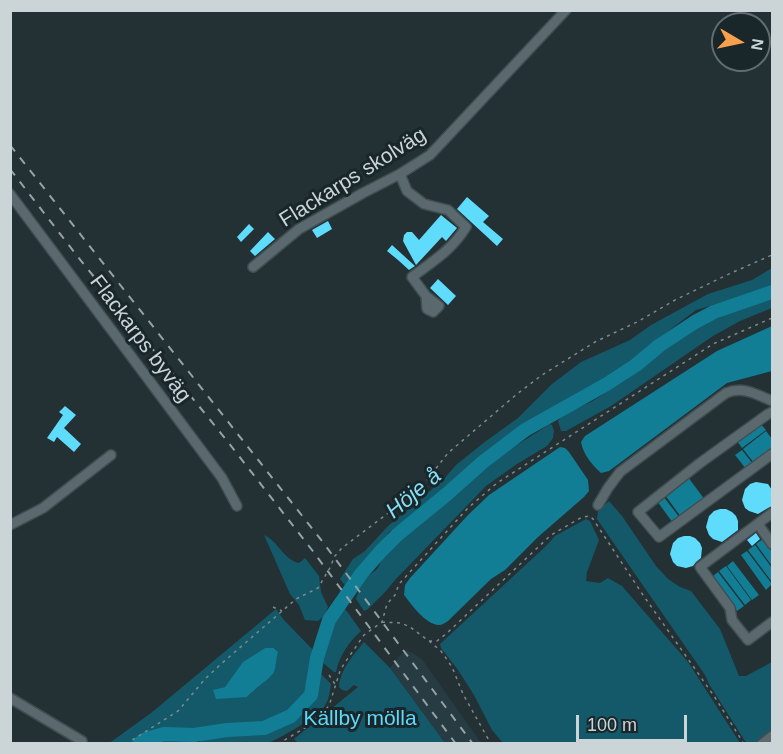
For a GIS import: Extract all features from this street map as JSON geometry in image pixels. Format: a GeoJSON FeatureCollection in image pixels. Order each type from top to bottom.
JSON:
{"type":"FeatureCollection","features":[{"type":"Feature","properties":{"kind":"street","name":"Flackarps skolväg"},"geometry":{"type":"LineString","coordinates":[[253,267],[299,229],[430,155],[566,10]]}},
{"type":"Feature","properties":{"kind":"street"},"geometry":{"type":"LineString","coordinates":[[400,174],[407,190],[424,204],[447,210],[466,227],[458,239],[439,258],[412,277],[426,296]]}},
{"type":"Feature","properties":{"kind":"street","name":"Flackarps byväg"},"geometry":{"type":"LineString","coordinates":[[10,195],[222,478],[237,506]]}},
{"type":"Feature","properties":{"kind":"street"},"geometry":{"type":"LineString","coordinates":[[598,505],[620,472],[726,393],[734,389],[743,389],[772,401]]}},
{"type":"Feature","properties":{"kind":"street"},"geometry":{"type":"LineString","coordinates":[[772,412],[700,463],[638,512],[659,537],[772,454]]}},
{"type":"Feature","properties":{"kind":"street"},"geometry":{"type":"LineString","coordinates":[[10,525],[43,508],[111,455]]}},
{"type":"Feature","properties":{"kind":"street"},"geometry":{"type":"LineString","coordinates":[[772,513],[700,567],[730,608],[732,620],[748,640],[772,622]]}},
{"type":"Feature","properties":{"kind":"street"},"geometry":{"type":"LineString","coordinates":[[758,524],[772,544]]}},
{"type":"Feature","properties":{"kind":"street"},"geometry":{"type":"LineString","coordinates":[[10,698],[82,741]]}},
{"type":"Feature","properties":{"kind":"street"},"geometry":{"type":"LineString","coordinates":[[762,744],[772,736]]}},
{"type":"Feature","properties":{"kind":"path"},"geometry":{"type":"LineString","coordinates":[[126,744],[178,711],[221,664],[296,599],[318,588],[332,566],[334,557],[342,548],[408,498],[423,485],[448,453],[542,375],[595,342],[630,326],[675,300],[772,255]]}},
{"type":"Feature","properties":{"kind":"path"},"geometry":{"type":"LineString","coordinates":[[278,744],[308,726],[326,710],[332,699],[340,671],[364,635],[381,622],[387,604],[405,576],[468,508],[497,483],[713,344],[772,318]]}},
{"type":"Feature","properties":{"kind":"path"},"geometry":{"type":"LineString","coordinates":[[429,640],[437,641],[446,634],[551,535],[582,517],[590,516],[714,696],[744,744]]}},
{"type":"Feature","properties":{"kind":"path"},"geometry":{"type":"LineString","coordinates":[[273,607],[283,611]]}},
{"type":"Feature","properties":{"kind":"path"},"geometry":{"type":"LineString","coordinates":[[381,622],[401,623],[410,627],[441,651],[452,667],[467,701],[491,744]]}},
{"type":"Feature","properties":{"kind":"path"},"geometry":{"type":"LineString","coordinates":[[329,675],[335,685]]}},
{"type":"Feature","properties":{"kind":"shaded area"},"geometry":{"type":"Polygon","coordinates":[[[772,326],[772,371],[727,383],[609,471],[601,473],[588,459],[581,442],[585,436],[717,351],[772,326]]]}},
{"type":"Feature","properties":{"kind":"shaded area"},"geometry":{"type":"Polygon","coordinates":[[[760,423],[766,430],[742,448],[737,441],[760,423]]]}},
{"type":"Feature","properties":{"kind":"shaded area"},"geometry":{"type":"Polygon","coordinates":[[[766,431],[772,439],[772,449],[754,463],[743,449],[766,431]]]}},
{"type":"Feature","properties":{"kind":"shaded area"},"geometry":{"type":"Polygon","coordinates":[[[560,447],[569,452],[588,480],[589,491],[448,621],[439,625],[429,622],[404,595],[405,585],[410,578],[489,495],[560,447]]]}},
{"type":"Feature","properties":{"kind":"shaded area"},"geometry":{"type":"Polygon","coordinates":[[[742,450],[753,464],[746,469],[735,455],[742,450]]]}},
{"type":"Feature","properties":{"kind":"shaded area"},"geometry":{"type":"Polygon","coordinates":[[[688,477],[705,500],[681,517],[665,495],[688,477]]]}},
{"type":"Feature","properties":{"kind":"shaded area"},"geometry":{"type":"Polygon","coordinates":[[[663,496],[680,518],[673,523],[657,501],[663,496]]]}},
{"type":"Feature","properties":{"kind":"shaded area"},"geometry":{"type":"Polygon","coordinates":[[[763,539],[772,552],[772,566],[756,544],[763,539]]]}},
{"type":"Feature","properties":{"kind":"shaded area"},"geometry":{"type":"Polygon","coordinates":[[[755,545],[772,568],[772,582],[748,550],[755,545]]]}},
{"type":"Feature","properties":{"kind":"shaded area"},"geometry":{"type":"Polygon","coordinates":[[[747,551],[772,584],[766,590],[741,555],[747,551]]]}},
{"type":"Feature","properties":{"kind":"shaded area"},"geometry":{"type":"Polygon","coordinates":[[[733,561],[759,595],[752,600],[727,566],[733,561]]]}},
{"type":"Feature","properties":{"kind":"shaded area"},"geometry":{"type":"Polygon","coordinates":[[[726,566],[751,600],[745,605],[719,571],[726,566]]]}},
{"type":"Feature","properties":{"kind":"shaded area"},"geometry":{"type":"Polygon","coordinates":[[[718,572],[744,606],[737,611],[712,577],[718,572]]]}},
{"type":"Feature","properties":{"kind":"shaded area"},"geometry":{"type":"Polygon","coordinates":[[[265,648],[274,648],[278,652],[272,675],[247,697],[216,699],[213,690],[225,687],[243,662],[265,648]]]}},
{"type":"Feature","properties":{"kind":"shaded area"},"geometry":{"type":"Polygon","coordinates":[[[407,650],[422,659],[481,743],[445,743],[390,668],[407,650]]]}},
{"type":"Feature","properties":{"kind":"green space"},"geometry":{"type":"Polygon","coordinates":[[[772,268],[772,287],[696,310],[611,377],[562,403],[500,442],[453,480],[430,503],[389,532],[347,588],[340,579],[353,559],[365,551],[388,526],[443,480],[456,465],[518,418],[552,384],[581,362],[630,340],[651,325],[708,294],[752,280],[772,268]]]}},
{"type":"Feature","properties":{"kind":"green space"},"geometry":{"type":"Polygon","coordinates":[[[772,297],[772,308],[740,321],[713,336],[611,406],[566,431],[561,431],[558,421],[563,414],[591,402],[626,380],[672,344],[702,325],[772,297]]]}},
{"type":"Feature","properties":{"kind":"green space"},"geometry":{"type":"Polygon","coordinates":[[[550,424],[554,431],[553,438],[547,446],[486,486],[364,611],[356,599],[360,583],[377,569],[386,553],[400,538],[421,524],[476,474],[550,424]]]}},
{"type":"Feature","properties":{"kind":"green space"},"geometry":{"type":"Polygon","coordinates":[[[609,501],[656,566],[668,579],[691,591],[720,629],[739,676],[746,676],[772,662],[772,732],[758,743],[745,741],[705,675],[597,519],[598,511],[609,501]]]}},
{"type":"Feature","properties":{"kind":"green space"},"geometry":{"type":"Polygon","coordinates":[[[586,519],[590,521],[599,540],[586,581],[600,583],[608,578],[622,586],[688,662],[740,743],[503,743],[492,730],[474,695],[440,644],[555,536],[586,519]]]}},
{"type":"Feature","properties":{"kind":"green space"},"geometry":{"type":"Polygon","coordinates":[[[264,535],[294,561],[299,563],[305,558],[319,576],[321,592],[328,607],[325,615],[318,621],[305,620],[299,605],[290,594],[264,535]]]}},
{"type":"Feature","properties":{"kind":"green space"},"geometry":{"type":"Polygon","coordinates":[[[276,609],[313,650],[310,679],[303,700],[284,716],[255,724],[201,729],[161,729],[152,731],[132,743],[108,744],[151,713],[276,609]],[[265,648],[244,662],[225,687],[213,691],[247,697],[273,672],[277,652],[275,648],[265,648]]]}},
{"type":"Feature","properties":{"kind":"green space"},"geometry":{"type":"Polygon","coordinates":[[[342,609],[346,610],[361,631],[345,650],[334,672],[323,663],[321,656],[335,617],[342,609]]]}},
{"type":"Feature","properties":{"kind":"green space","name":"Källby mölla"},"geometry":{"type":"Polygon","coordinates":[[[364,642],[390,668],[445,743],[299,744],[294,739],[358,687],[354,685],[347,691],[339,687],[345,668],[364,642]]]}},
{"type":"Feature","properties":{"kind":"green space"},"geometry":{"type":"Polygon","coordinates":[[[320,673],[331,684],[324,707],[288,733],[266,744],[154,743],[171,739],[199,742],[221,735],[266,731],[280,727],[307,708],[317,688],[320,673]]]}},
{"type":"Feature","properties":{"kind":"building"},"geometry":{"type":"Polygon","coordinates":[[[467,197],[489,216],[483,222],[503,239],[497,246],[457,209],[467,197]]]}},
{"type":"Feature","properties":{"kind":"building"},"geometry":{"type":"Polygon","coordinates":[[[441,215],[457,228],[446,241],[442,237],[416,265],[403,241],[404,235],[412,232],[419,240],[441,215]]]}},
{"type":"Feature","properties":{"kind":"building"},"geometry":{"type":"Polygon","coordinates":[[[328,221],[332,229],[317,238],[312,230],[328,221]]]}},
{"type":"Feature","properties":{"kind":"building"},"geometry":{"type":"Polygon","coordinates":[[[249,224],[254,229],[241,242],[237,237],[249,224]]]}},
{"type":"Feature","properties":{"kind":"building"},"geometry":{"type":"Polygon","coordinates":[[[268,232],[275,239],[255,256],[250,251],[268,232]]]}},
{"type":"Feature","properties":{"kind":"building"},"geometry":{"type":"Polygon","coordinates":[[[392,245],[415,266],[409,270],[387,251],[392,245]]]}},
{"type":"Feature","properties":{"kind":"building"},"geometry":{"type":"Polygon","coordinates":[[[438,279],[456,296],[448,305],[430,288],[438,279]]]}},
{"type":"Feature","properties":{"kind":"building"},"geometry":{"type":"Polygon","coordinates":[[[65,406],[76,415],[64,428],[81,444],[74,452],[57,437],[54,442],[47,438],[63,415],[59,412],[65,406]]]}},
{"type":"Feature","properties":{"kind":"building"},"geometry":{"type":"Polygon","coordinates":[[[756,482],[768,484],[772,490],[772,506],[758,514],[745,508],[742,500],[745,489],[756,482]]]}},
{"type":"Feature","properties":{"kind":"building"},"geometry":{"type":"Polygon","coordinates":[[[720,509],[732,512],[738,521],[738,530],[722,542],[713,539],[706,527],[709,516],[720,509]]]}},
{"type":"Feature","properties":{"kind":"building"},"geometry":{"type":"Polygon","coordinates":[[[756,533],[760,539],[752,546],[747,540],[756,533]]]}},
{"type":"Feature","properties":{"kind":"building"},"geometry":{"type":"Polygon","coordinates":[[[684,536],[695,538],[702,548],[701,558],[693,566],[686,568],[677,566],[670,554],[673,543],[684,536]]]}},
{"type":"Feature","properties":{"kind":"waterway","name":"Höje å"},"geometry":{"type":"LineString","coordinates":[[139,744],[146,739],[164,734],[194,735],[264,728],[291,716],[311,695],[317,658],[329,620],[361,574],[397,535],[483,462],[525,430],[607,384],[695,322],[714,312],[772,292]]}},
{"type":"Feature","properties":{"kind":"railway"},"geometry":{"type":"LineString","coordinates":[[10,145],[322,541],[473,744]]}},
{"type":"Feature","properties":{"kind":"railway"},"geometry":{"type":"LineString","coordinates":[[10,169],[312,550],[456,744]]}}]}
